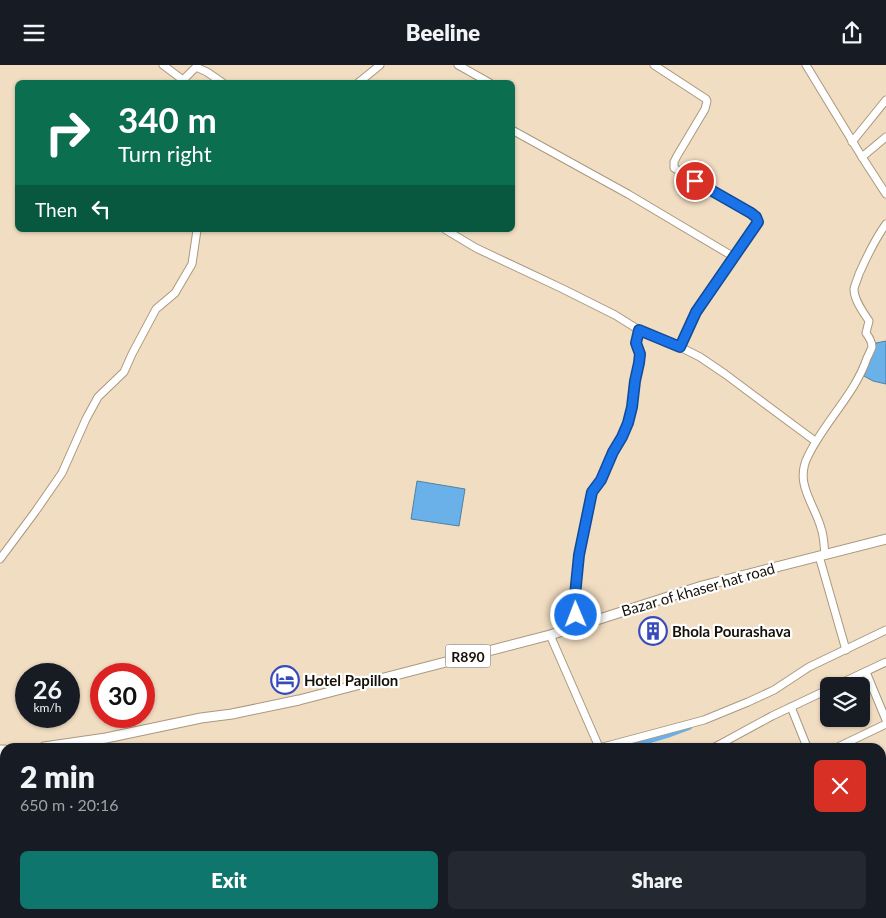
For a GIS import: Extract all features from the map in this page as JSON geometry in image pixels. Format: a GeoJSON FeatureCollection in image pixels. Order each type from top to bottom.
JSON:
{"type":"FeatureCollection","features":[{"type":"Feature","properties":{"kind":"main road","name":"Bazar of khaser hat road"},"geometry":{"type":"LineString","coordinates":[[72,743],[299,700],[550,635],[702,586],[886,539]]}},
{"type":"Feature","properties":{"kind":"street"},"geometry":{"type":"LineString","coordinates":[[163,65],[182,80]]}},
{"type":"Feature","properties":{"kind":"street"},"geometry":{"type":"LineString","coordinates":[[362,80],[380,65]]}},
{"type":"Feature","properties":{"kind":"street"},"geometry":{"type":"LineString","coordinates":[[458,65],[485,80]]}},
{"type":"Feature","properties":{"kind":"street"},"geometry":{"type":"LineString","coordinates":[[654,65],[707,101],[705,109],[676,156],[674,168],[756,217],[758,222],[696,312],[680,347]]}},
{"type":"Feature","properties":{"kind":"street"},"geometry":{"type":"LineString","coordinates":[[184,80],[197,66],[219,80]]}},
{"type":"Feature","properties":{"kind":"street"},"geometry":{"type":"LineString","coordinates":[[808,66],[852,142],[886,194]]}},
{"type":"Feature","properties":{"kind":"street"},"geometry":{"type":"LineString","coordinates":[[852,142],[886,100]]}},
{"type":"Feature","properties":{"kind":"street"},"geometry":{"type":"LineString","coordinates":[[515,132],[628,194],[734,257]]}},
{"type":"Feature","properties":{"kind":"street"},"geometry":{"type":"LineString","coordinates":[[862,157],[886,137]]}},
{"type":"Feature","properties":{"kind":"street"},"geometry":{"type":"LineString","coordinates":[[846,650],[822,555],[822,529],[805,491],[803,481],[806,458],[854,387],[864,368],[872,345],[866,333],[869,321],[860,308],[854,289],[873,244],[886,224]]}},
{"type":"Feature","properties":{"kind":"street"},"geometry":{"type":"LineString","coordinates":[[0,559],[62,473],[98,397],[124,372],[156,309],[175,293],[192,264],[198,232]]}},
{"type":"Feature","properties":{"kind":"street"},"geometry":{"type":"LineString","coordinates":[[449,232],[476,248],[563,289],[615,315],[639,330],[680,347],[709,363],[816,441]]}},
{"type":"Feature","properties":{"kind":"street"},"geometry":{"type":"LineString","coordinates":[[577,625],[574,605],[576,576],[592,492],[601,480],[628,423],[639,363],[640,354],[636,343],[639,330]]}},
{"type":"Feature","properties":{"kind":"street"},"geometry":{"type":"LineString","coordinates":[[618,743],[704,720],[774,690],[809,667],[886,629]]}},
{"type":"Feature","properties":{"kind":"street"},"geometry":{"type":"LineString","coordinates":[[550,635],[597,743]]}},
{"type":"Feature","properties":{"kind":"street"},"geometry":{"type":"LineString","coordinates":[[855,677],[886,662]]}},
{"type":"Feature","properties":{"kind":"street"},"geometry":{"type":"LineString","coordinates":[[866,672],[886,720]]}},
{"type":"Feature","properties":{"kind":"street"},"geometry":{"type":"LineString","coordinates":[[722,743],[772,716],[820,693]]}},
{"type":"Feature","properties":{"kind":"street"},"geometry":{"type":"LineString","coordinates":[[791,707],[805,743]]}},
{"type":"Feature","properties":{"kind":"street"},"geometry":{"type":"LineString","coordinates":[[846,743],[886,724]]}},
{"type":"Feature","properties":{"kind":"water"},"geometry":{"type":"Polygon","coordinates":[[[886,341],[886,384],[873,381],[864,376],[876,343],[886,341]]]}},
{"type":"Feature","properties":{"kind":"water"},"geometry":{"type":"Polygon","coordinates":[[[417,481],[465,489],[459,526],[411,519],[417,481]]]}},
{"type":"Feature","properties":{"kind":"waterway"},"geometry":{"type":"LineString","coordinates":[[640,743],[689,727]]}},
{"type":"Feature","properties":{"kind":"place","name":"Bhola Pourashava"},"geometry":{"type":"Point","coordinates":[653,631]}},
{"type":"Feature","properties":{"kind":"place","name":"Hotel Papillon"},"geometry":{"type":"Point","coordinates":[285,680]}},
{"type":"Feature","properties":{"kind":"route"},"geometry":{"type":"LineString","coordinates":[[576,615],[574,605],[576,576],[592,492],[601,480],[628,423],[639,363],[640,354],[636,343],[639,330],[680,347],[696,312],[758,222],[751,213],[695,181]]}}]}
